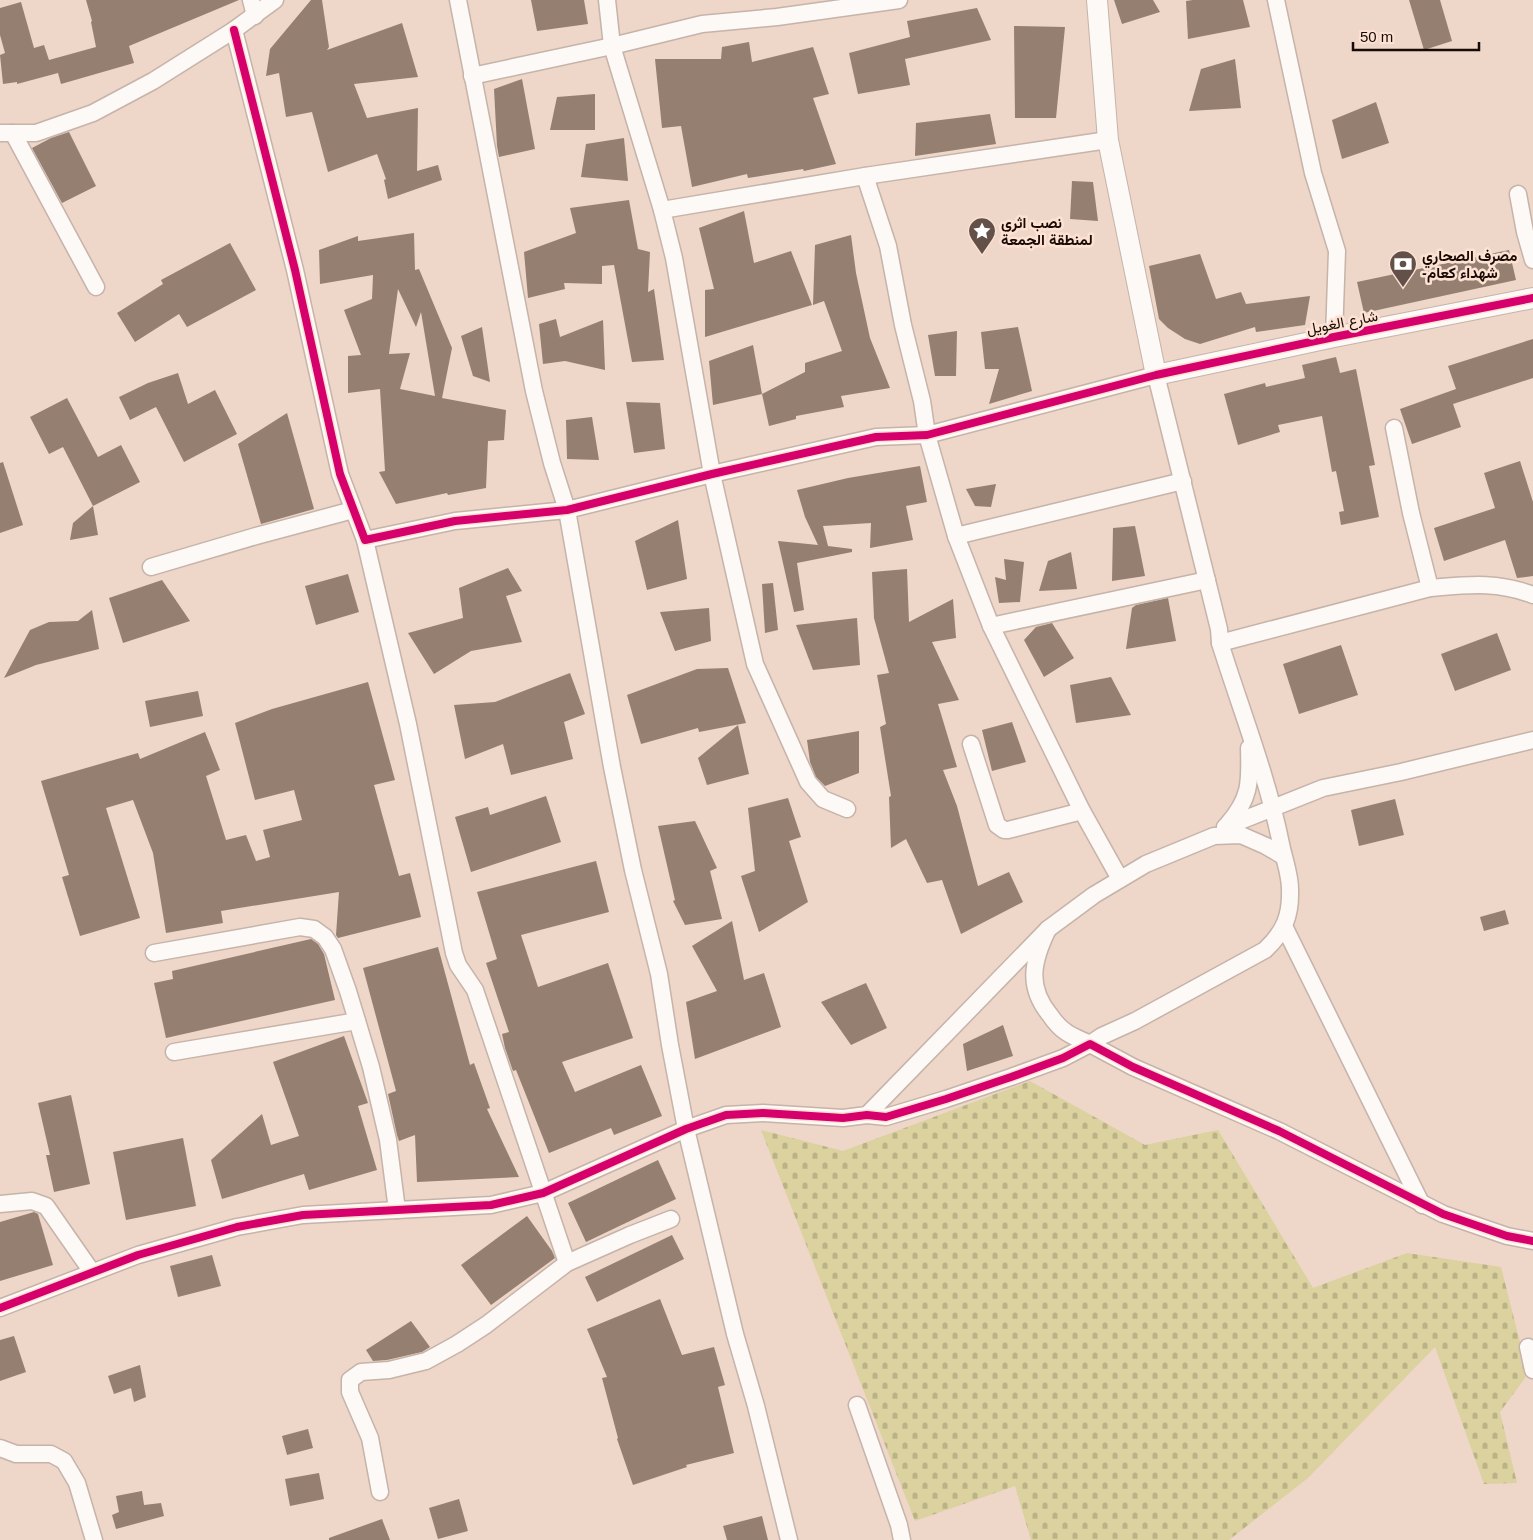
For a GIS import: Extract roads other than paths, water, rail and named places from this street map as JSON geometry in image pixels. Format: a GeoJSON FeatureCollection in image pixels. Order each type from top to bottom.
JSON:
{"type":"FeatureCollection","features":[{"type":"Feature","properties":{"kind":"street"},"geometry":{"type":"LineString","coordinates":[[6,133],[36,133],[93,113],[153,81],[234,30],[253,8],[275,0]]}},
{"type":"Feature","properties":{"kind":"street"},"geometry":{"type":"LineString","coordinates":[[458,0],[534,391],[552,463],[567,510],[612,767],[633,870],[659,974],[686,1129],[735,1334],[756,1406],[789,1540]]}},
{"type":"Feature","properties":{"kind":"street"},"geometry":{"type":"LineString","coordinates":[[607,0],[612,46],[662,210],[674,258],[712,474],[755,664],[808,782],[823,799],[847,809]]}},
{"type":"Feature","properties":{"kind":"street"},"geometry":{"type":"LineString","coordinates":[[472,76],[612,46],[702,24],[777,17],[899,0]]}},
{"type":"Feature","properties":{"kind":"street"},"geometry":{"type":"LineString","coordinates":[[0,1308],[138,1255],[237,1227],[303,1215],[491,1204],[543,1193],[686,1129],[726,1115],[763,1113],[843,1118],[867,1115],[886,1117],[946,1099],[1047,1064],[1090,1044],[1264,950],[1281,933],[1288,913],[1290,890],[1288,873],[1273,807],[1220,643],[1207,580],[1156,375],[1108,140],[1097,0]]}},
{"type":"Feature","properties":{"kind":"street"},"geometry":{"type":"LineString","coordinates":[[1276,0],[1313,173],[1337,250],[1334,337]]}},
{"type":"Feature","properties":{"kind":"street"},"geometry":{"type":"LineString","coordinates":[[234,30],[295,270],[340,474],[364,540],[408,724],[454,953],[458,965],[475,990],[567,1264]]}},
{"type":"Feature","properties":{"kind":"street"},"geometry":{"type":"LineString","coordinates":[[6,133],[96,287]]}},
{"type":"Feature","properties":{"kind":"street"},"geometry":{"type":"LineString","coordinates":[[662,210],[865,176],[1108,140]]}},
{"type":"Feature","properties":{"kind":"street"},"geometry":{"type":"LineString","coordinates":[[865,176],[888,246],[903,326],[922,401],[927,435],[956,536],[991,626],[1082,811],[1120,879]]}},
{"type":"Feature","properties":{"kind":"street"},"geometry":{"type":"LineString","coordinates":[[1518,194],[1525,232],[1533,260]]}},
{"type":"Feature","properties":{"kind":"street","name":"شارع الغويل"},"geometry":{"type":"LineString","coordinates":[[1156,375],[1334,337],[1533,298]]}},
{"type":"Feature","properties":{"kind":"street"},"geometry":{"type":"LineString","coordinates":[[364,540],[455,521],[567,510],[712,474],[876,437],[927,435],[1156,375]]}},
{"type":"Feature","properties":{"kind":"street"},"geometry":{"type":"LineString","coordinates":[[1394,428],[1411,513],[1430,588]]}},
{"type":"Feature","properties":{"kind":"street"},"geometry":{"type":"LineString","coordinates":[[956,536],[1182,481]]}},
{"type":"Feature","properties":{"kind":"street"},"geometry":{"type":"LineString","coordinates":[[151,567],[354,510]]}},
{"type":"Feature","properties":{"kind":"street"},"geometry":{"type":"LineString","coordinates":[[991,626],[1207,580]]}},
{"type":"Feature","properties":{"kind":"street"},"geometry":{"type":"LineString","coordinates":[[1220,643],[1430,588],[1476,584],[1508,587],[1533,595]]}},
{"type":"Feature","properties":{"kind":"street"},"geometry":{"type":"LineString","coordinates":[[1219,832],[1242,806],[1250,783],[1248,749],[1250,732]]}},
{"type":"Feature","properties":{"kind":"street"},"geometry":{"type":"LineString","coordinates":[[867,1115],[1048,929],[1094,895],[1146,864],[1273,807],[1324,788],[1401,772],[1533,740]]}},
{"type":"Feature","properties":{"kind":"street"},"geometry":{"type":"LineString","coordinates":[[971,744],[997,825],[1000,828],[1008,830],[1082,811]]}},
{"type":"Feature","properties":{"kind":"street"},"geometry":{"type":"LineString","coordinates":[[1219,832],[1241,835],[1283,856]]}},
{"type":"Feature","properties":{"kind":"street"},"geometry":{"type":"LineString","coordinates":[[1284,926],[1422,1204]]}},
{"type":"Feature","properties":{"kind":"street"},"geometry":{"type":"LineString","coordinates":[[154,953],[300,927],[314,929],[324,937],[334,950],[371,1067],[388,1140],[397,1210]]}},
{"type":"Feature","properties":{"kind":"street"},"geometry":{"type":"LineString","coordinates":[[1048,929],[1037,951],[1034,967],[1035,984],[1037,995],[1045,1009],[1065,1032],[1133,1067],[1279,1131],[1443,1214],[1507,1236],[1533,1241]]}},
{"type":"Feature","properties":{"kind":"street"},"geometry":{"type":"LineString","coordinates":[[174,1052],[357,1021]]}},
{"type":"Feature","properties":{"kind":"street"},"geometry":{"type":"LineString","coordinates":[[0,1204],[32,1201],[46,1206],[92,1272]]}},
{"type":"Feature","properties":{"kind":"street"},"geometry":{"type":"LineString","coordinates":[[380,1492],[370,1438],[350,1392],[350,1380],[361,1372],[389,1370],[426,1361],[486,1325],[567,1264],[630,1235],[671,1219]]}},
{"type":"Feature","properties":{"kind":"street"},"geometry":{"type":"LineString","coordinates":[[1528,1347],[1533,1370]]}},
{"type":"Feature","properties":{"kind":"street"},"geometry":{"type":"LineString","coordinates":[[857,1405],[896,1516],[902,1540]]}},
{"type":"Feature","properties":{"kind":"street"},"geometry":{"type":"LineString","coordinates":[[0,1448],[16,1454],[51,1454],[64,1461],[77,1483],[94,1540]]}},
{"type":"Feature","properties":{"kind":"place","name":"نصب اثري لمنطقة الجمعة"},"geometry":{"type":"Point","coordinates":[982,255]}},
{"type":"Feature","properties":{"kind":"place","name":"مصرف الصحاري -شهداء كعام"},"geometry":{"type":"Point","coordinates":[1403,288]}}]}
